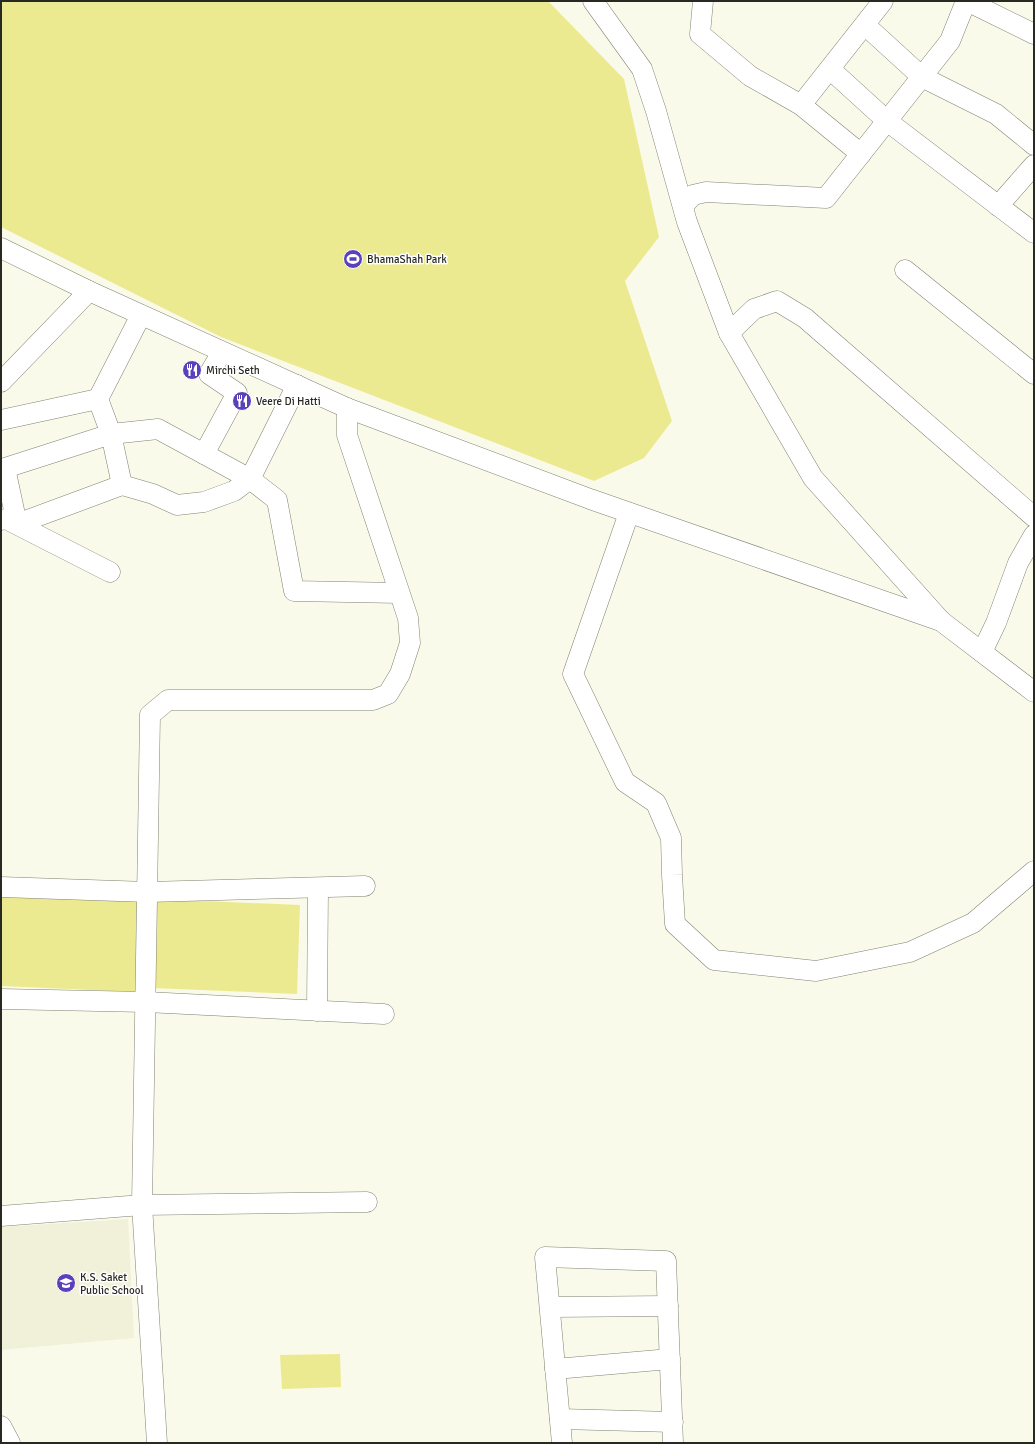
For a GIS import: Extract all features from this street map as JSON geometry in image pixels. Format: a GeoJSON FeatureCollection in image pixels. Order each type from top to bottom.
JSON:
{"type":"FeatureCollection","features":[{"type":"Feature","properties":{"kind":"street"},"geometry":{"type":"LineString","coordinates":[[593,1],[642,69],[656,111],[687,222],[728,333],[813,478],[941,621],[1034,692]]}},
{"type":"Feature","properties":{"kind":"street"},"geometry":{"type":"LineString","coordinates":[[703,1],[700,34],[750,76],[801,105],[861,154]]}},
{"type":"Feature","properties":{"kind":"street"},"geometry":{"type":"LineString","coordinates":[[801,105],[884,1]]}},
{"type":"Feature","properties":{"kind":"street"},"geometry":{"type":"LineString","coordinates":[[683,206],[693,196],[706,192],[826,198],[950,41],[966,1],[1034,34]]}},
{"type":"Feature","properties":{"kind":"street"},"geometry":{"type":"LineString","coordinates":[[865,25],[922,77],[996,114],[1034,145]]}},
{"type":"Feature","properties":{"kind":"street"},"geometry":{"type":"LineString","coordinates":[[830,68],[887,121],[1034,234]]}},
{"type":"Feature","properties":{"kind":"street"},"geometry":{"type":"LineString","coordinates":[[998,206],[1034,165]]}},
{"type":"Feature","properties":{"kind":"street"},"geometry":{"type":"LineString","coordinates":[[1,248],[89,291],[347,408],[629,513],[941,621]]}},
{"type":"Feature","properties":{"kind":"street"},"geometry":{"type":"LineString","coordinates":[[905,270],[1034,374]]}},
{"type":"Feature","properties":{"kind":"street"},"geometry":{"type":"LineString","coordinates":[[1,382],[89,291]]}},
{"type":"Feature","properties":{"kind":"street"},"geometry":{"type":"LineString","coordinates":[[728,333],[754,309],[777,301],[805,318],[1034,517]]}},
{"type":"Feature","properties":{"kind":"street"},"geometry":{"type":"LineString","coordinates":[[122,485],[111,434],[98,399],[141,315]]}},
{"type":"Feature","properties":{"kind":"street"},"geometry":{"type":"LineString","coordinates":[[204,454],[237,392],[209,374],[222,352]]}},
{"type":"Feature","properties":{"kind":"street"},"geometry":{"type":"LineString","coordinates":[[9,522],[122,485],[153,494],[177,505],[204,502],[234,491],[250,478],[297,385]]}},
{"type":"Feature","properties":{"kind":"street"},"geometry":{"type":"LineString","coordinates":[[1,420],[98,399]]}},
{"type":"Feature","properties":{"kind":"street"},"geometry":{"type":"LineString","coordinates":[[157,1443],[142,1205],[150,715],[168,700],[373,700],[388,694],[400,674],[410,643],[408,618],[347,435],[347,408]]}},
{"type":"Feature","properties":{"kind":"street"},"geometry":{"type":"LineString","coordinates":[[9,522],[3,462],[111,434],[158,429],[250,478],[277,500],[294,591],[399,593]]}},
{"type":"Feature","properties":{"kind":"street"},"geometry":{"type":"LineString","coordinates":[[629,513],[573,674],[625,782],[656,803],[671,838],[675,924],[714,960],[816,971],[910,952],[973,923],[1034,871]]}},
{"type":"Feature","properties":{"kind":"street"},"geometry":{"type":"LineString","coordinates":[[9,522],[110,572]]}},
{"type":"Feature","properties":{"kind":"street"},"geometry":{"type":"LineString","coordinates":[[982,652],[996,623],[1018,563],[1034,535]]}},
{"type":"Feature","properties":{"kind":"street"},"geometry":{"type":"LineString","coordinates":[[1,887],[148,892],[318,889],[365,886]]}},
{"type":"Feature","properties":{"kind":"street"},"geometry":{"type":"LineString","coordinates":[[316,1010],[318,889]]}},
{"type":"Feature","properties":{"kind":"street"},"geometry":{"type":"LineString","coordinates":[[1,999],[146,1002],[384,1014]]}},
{"type":"Feature","properties":{"kind":"street"},"geometry":{"type":"LineString","coordinates":[[1,1216],[142,1205],[367,1202]]}},
{"type":"Feature","properties":{"kind":"street"},"geometry":{"type":"LineString","coordinates":[[562,1443],[545,1257],[666,1261],[673,1443]]}},
{"type":"Feature","properties":{"kind":"street"},"geometry":{"type":"LineString","coordinates":[[550,1307],[668,1306]]}},
{"type":"Feature","properties":{"kind":"street"},"geometry":{"type":"LineString","coordinates":[[555,1369],[670,1359]]}},
{"type":"Feature","properties":{"kind":"street"},"geometry":{"type":"LineString","coordinates":[[560,1419],[672,1422]]}},
{"type":"Feature","properties":{"kind":"street"},"geometry":{"type":"LineString","coordinates":[[1,1426],[10,1443]]}},
{"type":"Feature","properties":{"kind":"shaded area","name":"BhamaShah Park"},"geometry":{"type":"Polygon","coordinates":[[[1,1],[548,1],[624,79],[659,237],[625,281],[672,421],[644,458],[594,481],[221,337],[1,227],[1,1]]]}},
{"type":"Feature","properties":{"kind":"shaded area"},"geometry":{"type":"Polygon","coordinates":[[[1,896],[138,899],[137,992],[1,986],[1,896]]]}},
{"type":"Feature","properties":{"kind":"shaded area"},"geometry":{"type":"Polygon","coordinates":[[[156,899],[300,905],[297,994],[152,988],[156,899]]]}},
{"type":"Feature","properties":{"kind":"shaded area","name":"K.S. Saket Public School"},"geometry":{"type":"Polygon","coordinates":[[[128,1219],[134,1338],[1,1350],[1,1227],[128,1219]]]}},
{"type":"Feature","properties":{"kind":"shaded area"},"geometry":{"type":"Polygon","coordinates":[[[340,1354],[341,1387],[282,1389],[280,1355],[340,1354]]]}},
{"type":"Feature","properties":{"kind":"place","name":"BhamaShah Park"},"geometry":{"type":"Point","coordinates":[353,259]}},
{"type":"Feature","properties":{"kind":"place","name":"Mirchi Seth"},"geometry":{"type":"Point","coordinates":[192,370]}},
{"type":"Feature","properties":{"kind":"place","name":"Veere Di Hatti"},"geometry":{"type":"Point","coordinates":[242,401]}},
{"type":"Feature","properties":{"kind":"place","name":"K.S. Saket Public School"},"geometry":{"type":"Point","coordinates":[66,1283]}}]}
